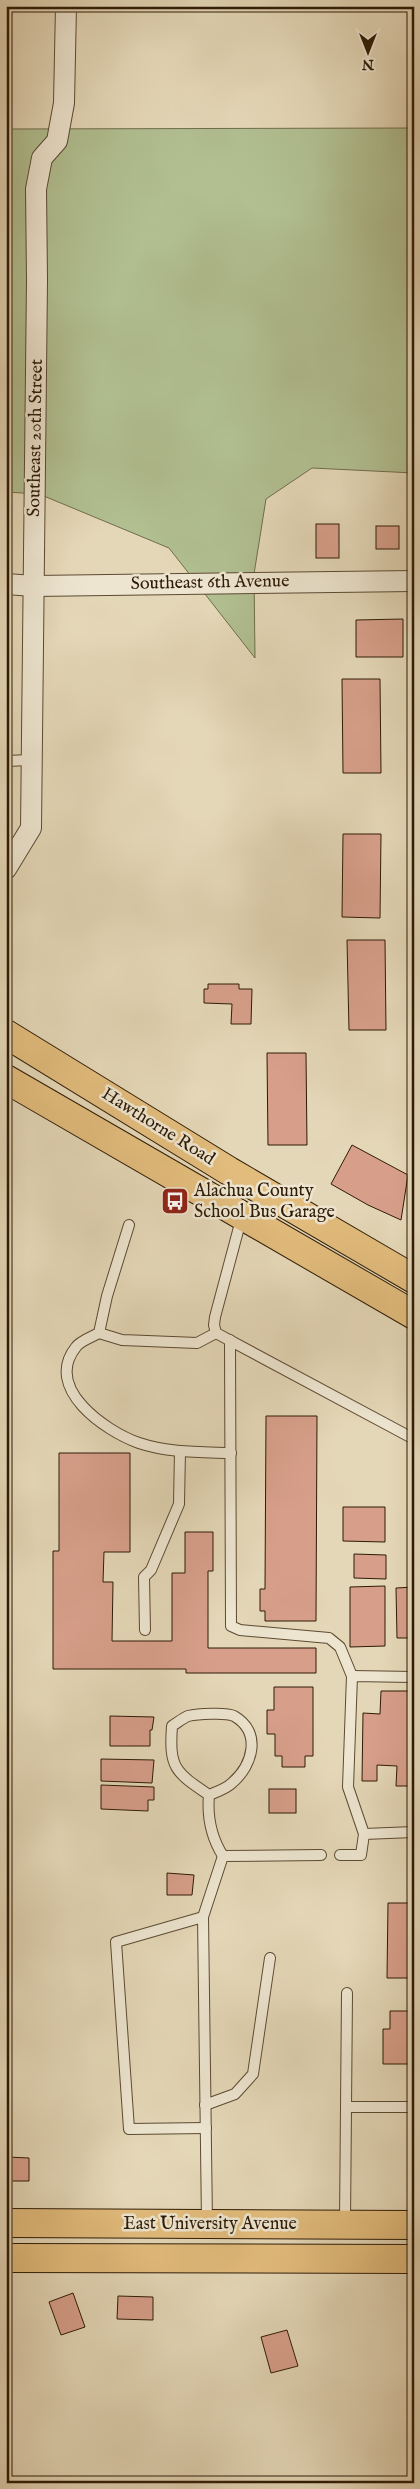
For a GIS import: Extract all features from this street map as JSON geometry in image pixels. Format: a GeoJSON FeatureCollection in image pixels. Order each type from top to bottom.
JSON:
{"type":"FeatureCollection","features":[{"type":"Feature","properties":{"kind":"main road","name":"Hawthorne Road"},"geometry":{"type":"LineString","coordinates":[[6,1034],[229,1171],[414,1279]]}},
{"type":"Feature","properties":{"kind":"main road","name":"Hawthorne Road"},"geometry":{"type":"LineString","coordinates":[[6,1079],[414,1315]]}},
{"type":"Feature","properties":{"kind":"main road","name":"East University Avenue"},"geometry":{"type":"LineString","coordinates":[[6,2223],[414,2225]]}},
{"type":"Feature","properties":{"kind":"main road"},"geometry":{"type":"LineString","coordinates":[[207,2224],[210,2258]]}},
{"type":"Feature","properties":{"kind":"main road","name":"East University Avenue"},"geometry":{"type":"LineString","coordinates":[[6,2258],[414,2259]]}},
{"type":"Feature","properties":{"kind":"street","name":"Southeast 20th Street"},"geometry":{"type":"LineString","coordinates":[[6,869],[31,828],[30,760],[34,586],[36,189],[42,158],[57,141],[64,103],[66,6]]}},
{"type":"Feature","properties":{"kind":"street","name":"Southeast 6th Avenue"},"geometry":{"type":"LineString","coordinates":[[6,584],[34,586],[414,581]]}},
{"type":"Feature","properties":{"kind":"lane"},"geometry":{"type":"LineString","coordinates":[[6,761],[30,760]]}},
{"type":"Feature","properties":{"kind":"lane"},"geometry":{"type":"LineString","coordinates":[[242,1216],[215,1317],[216,1333],[414,1438]]}},
{"type":"Feature","properties":{"kind":"lane"},"geometry":{"type":"LineString","coordinates":[[129,1225],[107,1296],[98,1333],[76,1346],[67,1364],[67,1382],[77,1399],[94,1417],[110,1428],[138,1442],[180,1452],[230,1453]]}},
{"type":"Feature","properties":{"kind":"lane"},"geometry":{"type":"LineString","coordinates":[[98,1333],[122,1340],[196,1343],[216,1333]]}},
{"type":"Feature","properties":{"kind":"lane"},"geometry":{"type":"LineString","coordinates":[[230,1340],[231,1626],[240,1630],[329,1638],[340,1647],[352,1676],[348,1787],[364,1834],[361,1855],[340,1855]]}},
{"type":"Feature","properties":{"kind":"lane"},"geometry":{"type":"LineString","coordinates":[[145,1630],[144,1576],[151,1570],[179,1504],[180,1452]]}},
{"type":"Feature","properties":{"kind":"lane"},"geometry":{"type":"LineString","coordinates":[[352,1676],[414,1678]]}},
{"type":"Feature","properties":{"kind":"lane"},"geometry":{"type":"LineString","coordinates":[[233,1715],[248,1729],[253,1748],[245,1769],[232,1784],[208,1795],[180,1775],[172,1762],[172,1726],[188,1716],[233,1715]]}},
{"type":"Feature","properties":{"kind":"lane"},"geometry":{"type":"LineString","coordinates":[[208,1795],[207,1815],[216,1846],[223,1856]]}},
{"type":"Feature","properties":{"kind":"lane"},"geometry":{"type":"LineString","coordinates":[[364,1834],[414,1832]]}},
{"type":"Feature","properties":{"kind":"lane"},"geometry":{"type":"LineString","coordinates":[[223,1856],[321,1855]]}},
{"type":"Feature","properties":{"kind":"lane"},"geometry":{"type":"LineString","coordinates":[[207,2224],[203,1918],[223,1856]]}},
{"type":"Feature","properties":{"kind":"lane"},"geometry":{"type":"LineString","coordinates":[[203,1918],[116,1942],[129,2129],[206,2128]]}},
{"type":"Feature","properties":{"kind":"lane"},"geometry":{"type":"LineString","coordinates":[[205,2106],[235,2094],[253,2074],[270,1958]]}},
{"type":"Feature","properties":{"kind":"lane"},"geometry":{"type":"LineString","coordinates":[[345,2224],[347,1993]]}},
{"type":"Feature","properties":{"kind":"lane"},"geometry":{"type":"LineString","coordinates":[[347,2107],[414,2106]]}},
{"type":"Feature","properties":{"kind":"green space"},"geometry":{"type":"Polygon","coordinates":[[[414,128],[414,473],[312,468],[266,499],[254,574],[255,658],[169,548],[39,494],[6,492],[6,129],[414,128]]]}},
{"type":"Feature","properties":{"kind":"building"},"geometry":{"type":"Polygon","coordinates":[[[316,524],[339,524],[339,558],[316,558],[316,524]]]}},
{"type":"Feature","properties":{"kind":"building"},"geometry":{"type":"Polygon","coordinates":[[[376,526],[399,526],[399,549],[376,549],[376,526]]]}},
{"type":"Feature","properties":{"kind":"building"},"geometry":{"type":"Polygon","coordinates":[[[403,619],[403,657],[356,657],[356,620],[403,619]]]}},
{"type":"Feature","properties":{"kind":"building"},"geometry":{"type":"Polygon","coordinates":[[[342,679],[380,679],[381,773],[343,773],[342,679]]]}},
{"type":"Feature","properties":{"kind":"building"},"geometry":{"type":"Polygon","coordinates":[[[343,834],[381,834],[380,918],[342,917],[343,834]]]}},
{"type":"Feature","properties":{"kind":"building"},"geometry":{"type":"Polygon","coordinates":[[[347,940],[385,940],[386,1030],[349,1030],[347,940]]]}},
{"type":"Feature","properties":{"kind":"building"},"geometry":{"type":"Polygon","coordinates":[[[208,984],[239,984],[239,989],[252,989],[251,1024],[231,1024],[232,1004],[204,1003],[204,989],[208,989],[208,984]]]}},
{"type":"Feature","properties":{"kind":"building"},"geometry":{"type":"Polygon","coordinates":[[[411,986],[414,986],[414,1024],[411,1024],[411,986]]]}},
{"type":"Feature","properties":{"kind":"building"},"geometry":{"type":"Polygon","coordinates":[[[267,1053],[306,1053],[307,1145],[268,1145],[267,1053]]]}},
{"type":"Feature","properties":{"kind":"building"},"geometry":{"type":"Polygon","coordinates":[[[352,1145],[408,1175],[401,1220],[368,1205],[331,1184],[352,1145]]]}},
{"type":"Feature","properties":{"kind":"building"},"geometry":{"type":"Polygon","coordinates":[[[266,1416],[317,1416],[316,1621],[265,1621],[265,1611],[260,1611],[260,1589],[265,1589],[266,1416]]]}},
{"type":"Feature","properties":{"kind":"building"},"geometry":{"type":"Polygon","coordinates":[[[59,1453],[130,1453],[130,1552],[104,1552],[103,1582],[113,1582],[112,1641],[172,1641],[172,1573],[185,1573],[185,1532],[213,1532],[213,1571],[208,1571],[208,1648],[316,1648],[316,1673],[186,1673],[186,1669],[53,1669],[53,1551],[59,1551],[59,1453]]]}},
{"type":"Feature","properties":{"kind":"building"},"geometry":{"type":"Polygon","coordinates":[[[343,1507],[385,1507],[385,1542],[343,1541],[343,1507]]]}},
{"type":"Feature","properties":{"kind":"building"},"geometry":{"type":"Polygon","coordinates":[[[354,1554],[386,1555],[386,1579],[354,1578],[354,1554]]]}},
{"type":"Feature","properties":{"kind":"building"},"geometry":{"type":"Polygon","coordinates":[[[385,1586],[385,1646],[350,1647],[350,1587],[385,1586]]]}},
{"type":"Feature","properties":{"kind":"building"},"geometry":{"type":"Polygon","coordinates":[[[414,1587],[414,1638],[397,1638],[396,1588],[414,1587]]]}},
{"type":"Feature","properties":{"kind":"building"},"geometry":{"type":"Polygon","coordinates":[[[274,1687],[313,1687],[313,1756],[305,1756],[305,1767],[282,1767],[282,1756],[275,1756],[275,1734],[267,1734],[267,1710],[274,1710],[274,1687]]]}},
{"type":"Feature","properties":{"kind":"building"},"geometry":{"type":"Polygon","coordinates":[[[381,1691],[414,1691],[414,1786],[396,1786],[397,1766],[377,1765],[377,1781],[362,1781],[363,1713],[380,1714],[381,1691]]]}},
{"type":"Feature","properties":{"kind":"building"},"geometry":{"type":"Polygon","coordinates":[[[110,1716],[154,1717],[152,1730],[150,1730],[150,1746],[110,1746],[110,1716]]]}},
{"type":"Feature","properties":{"kind":"building"},"geometry":{"type":"Polygon","coordinates":[[[101,1759],[154,1760],[152,1783],[101,1781],[101,1759]]]}},
{"type":"Feature","properties":{"kind":"building"},"geometry":{"type":"Polygon","coordinates":[[[101,1785],[154,1787],[154,1800],[148,1800],[148,1811],[101,1809],[101,1785]]]}},
{"type":"Feature","properties":{"kind":"building"},"geometry":{"type":"Polygon","coordinates":[[[269,1789],[296,1789],[296,1813],[269,1813],[269,1789]]]}},
{"type":"Feature","properties":{"kind":"building"},"geometry":{"type":"Polygon","coordinates":[[[167,1873],[194,1875],[192,1895],[167,1895],[167,1873]]]}},
{"type":"Feature","properties":{"kind":"building"},"geometry":{"type":"Polygon","coordinates":[[[388,1903],[414,1903],[414,1978],[387,1978],[388,1903]]]}},
{"type":"Feature","properties":{"kind":"building"},"geometry":{"type":"Polygon","coordinates":[[[390,2011],[414,2011],[414,2064],[383,2064],[383,2029],[390,2029],[390,2011]]]}},
{"type":"Feature","properties":{"kind":"building"},"geometry":{"type":"Polygon","coordinates":[[[7,2157],[29,2158],[29,2181],[7,2181],[7,2157]]]}},
{"type":"Feature","properties":{"kind":"building"},"geometry":{"type":"Polygon","coordinates":[[[73,2293],[85,2327],[61,2335],[49,2302],[73,2293]]]}},
{"type":"Feature","properties":{"kind":"building"},"geometry":{"type":"Polygon","coordinates":[[[118,2296],[153,2297],[153,2320],[117,2319],[118,2296]]]}},
{"type":"Feature","properties":{"kind":"building"},"geometry":{"type":"Polygon","coordinates":[[[6,2304],[10,2304],[10,2330],[6,2330],[6,2304]]]}},
{"type":"Feature","properties":{"kind":"building"},"geometry":{"type":"Polygon","coordinates":[[[287,2330],[298,2366],[271,2373],[261,2337],[287,2330]]]}},
{"type":"Feature","properties":{"kind":"place","name":"Alachua County School Bus Garage"},"geometry":{"type":"Point","coordinates":[175,1201]}}]}
